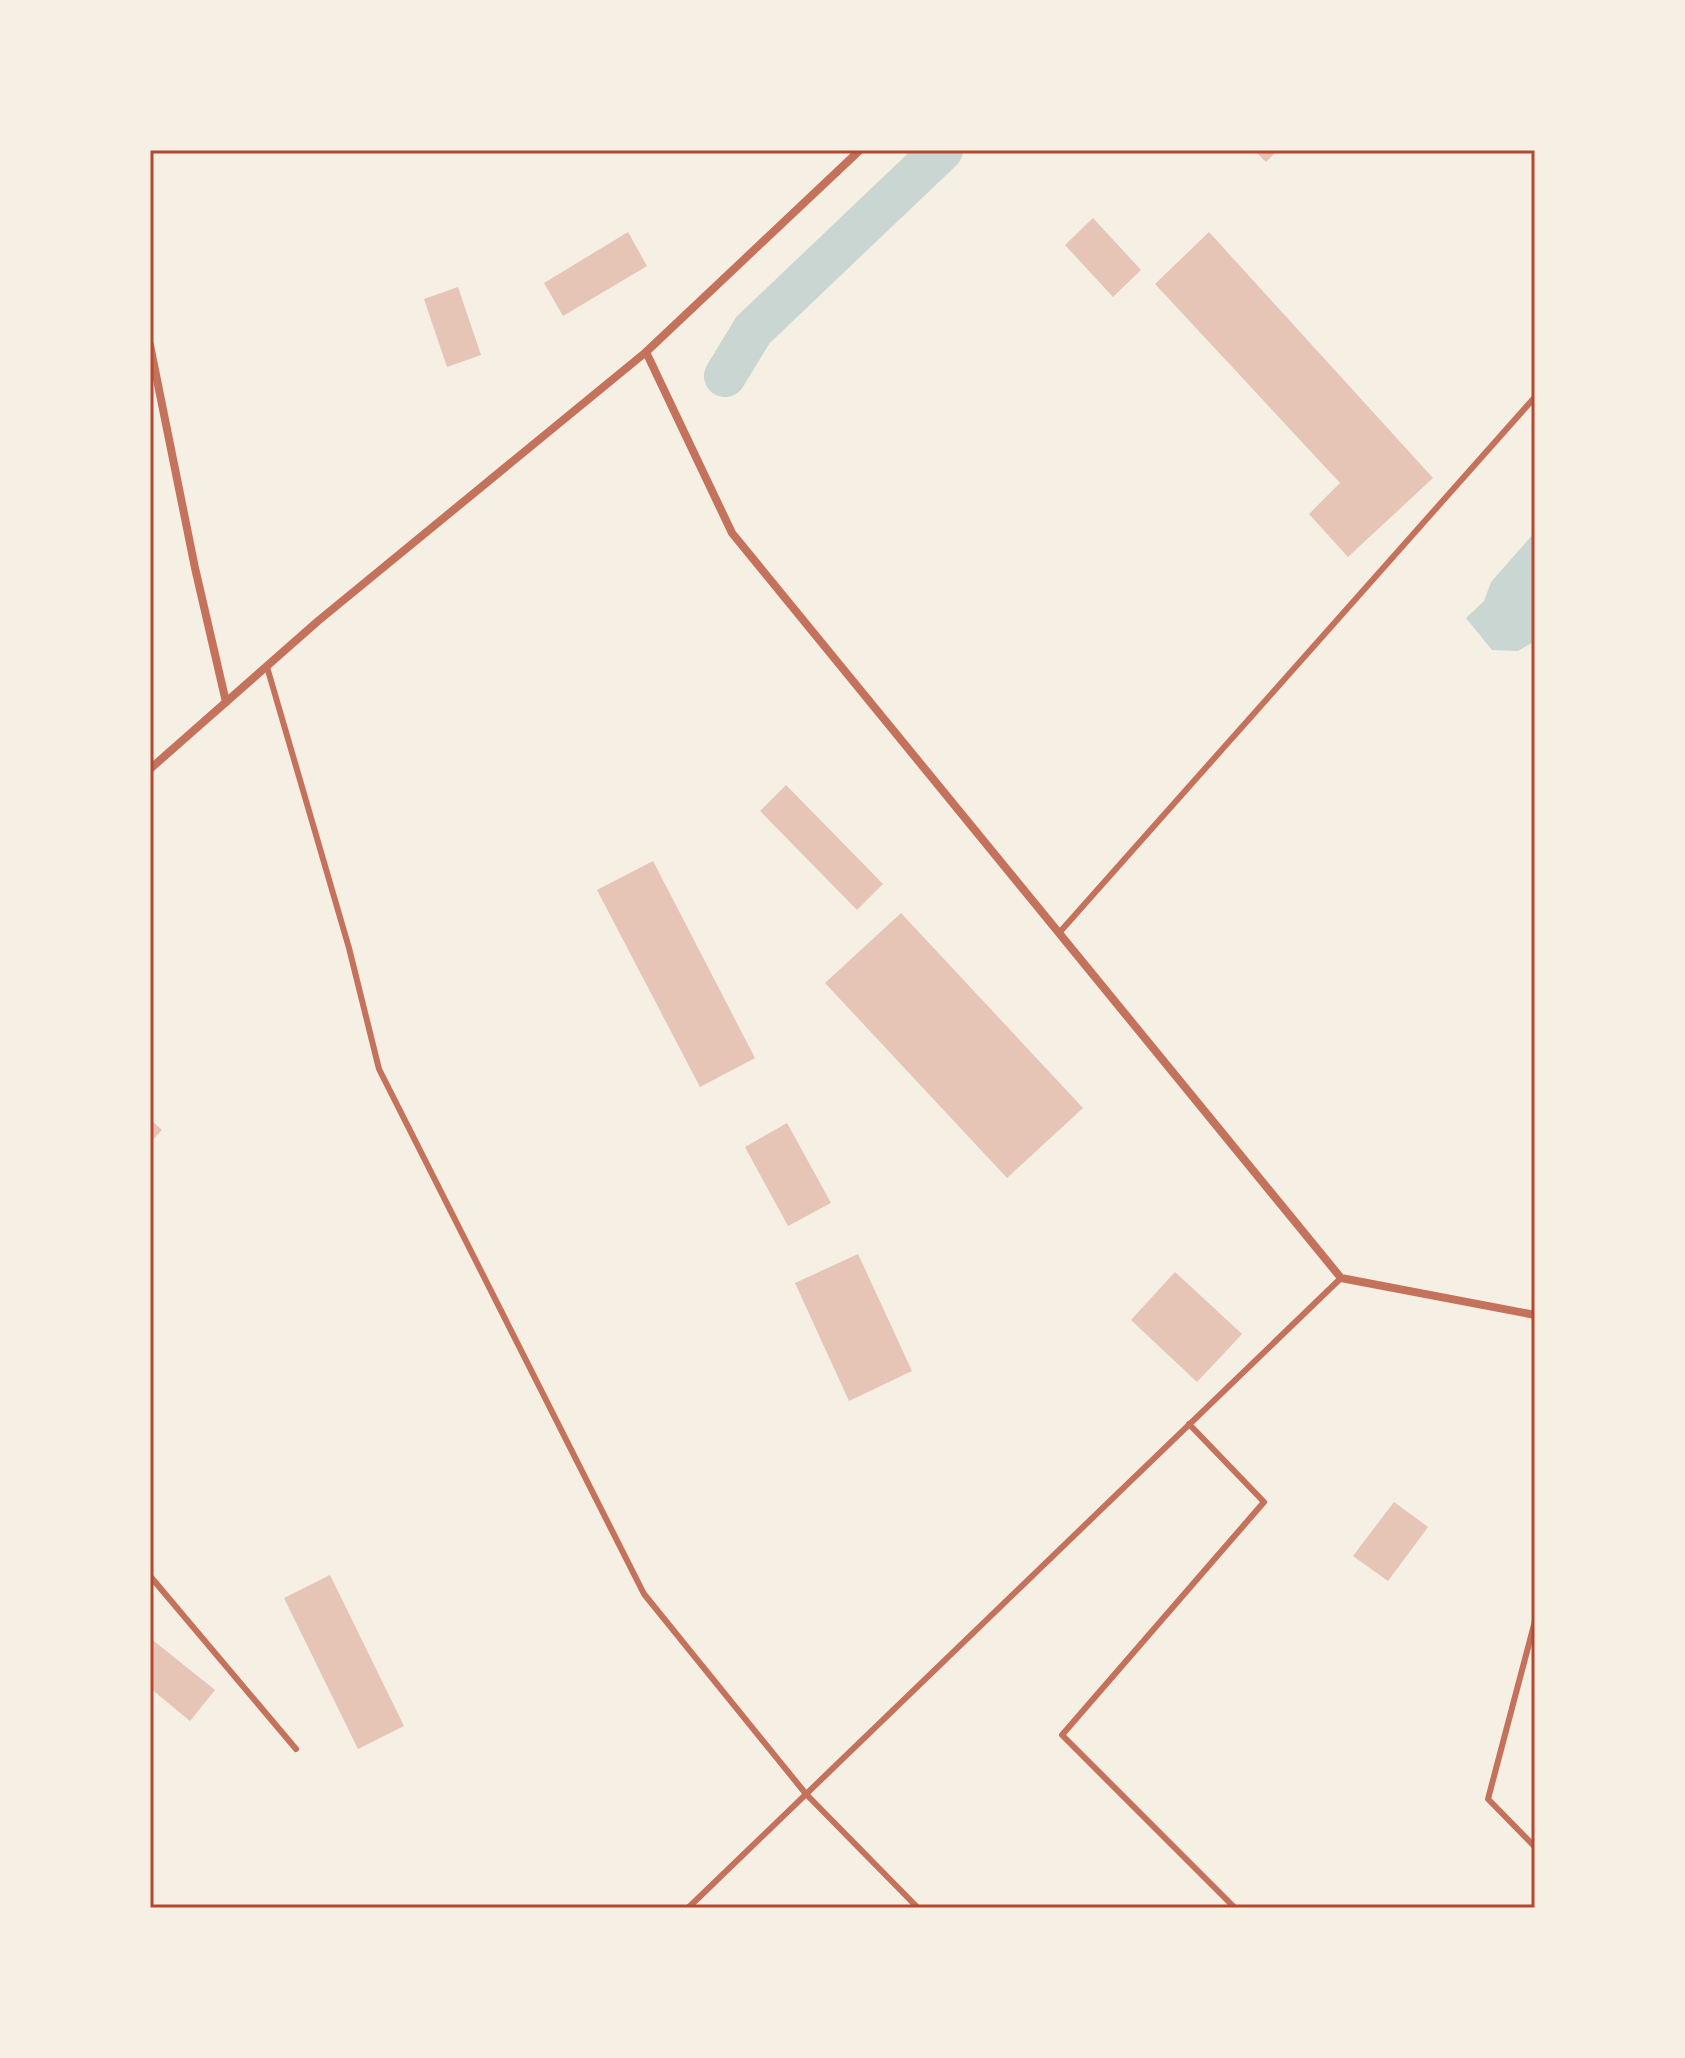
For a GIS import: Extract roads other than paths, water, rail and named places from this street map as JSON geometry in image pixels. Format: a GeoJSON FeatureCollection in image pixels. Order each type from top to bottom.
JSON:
{"type":"FeatureCollection","features":[{"type":"Feature","properties":{"kind":"street"},"geometry":{"type":"LineString","coordinates":[[150,769],[267,667],[646,352],[860,150]]}},
{"type":"Feature","properties":{"kind":"street"},"geometry":{"type":"LineString","coordinates":[[150,345],[195,568],[226,702]]}},
{"type":"Feature","properties":{"kind":"street"},"geometry":{"type":"LineString","coordinates":[[646,352],[732,533],[1341,1278],[1535,1315]]}},
{"type":"Feature","properties":{"kind":"lane"},"geometry":{"type":"LineString","coordinates":[[1059,933],[1535,397]]}},
{"type":"Feature","properties":{"kind":"lane"},"geometry":{"type":"LineString","coordinates":[[267,667],[349,948],[379,1069],[644,1594],[806,1794],[918,1908]]}},
{"type":"Feature","properties":{"kind":"lane"},"geometry":{"type":"LineString","coordinates":[[688,1908],[1341,1278]]}},
{"type":"Feature","properties":{"kind":"lane"},"geometry":{"type":"LineString","coordinates":[[1189,1424],[1264,1502],[1062,1735],[1235,1908]]}},
{"type":"Feature","properties":{"kind":"lane"},"geometry":{"type":"LineString","coordinates":[[150,1576],[296,1749]]}},
{"type":"Feature","properties":{"kind":"lane"},"geometry":{"type":"LineString","coordinates":[[1535,1621],[1488,1799],[1535,1847]]}},
{"type":"Feature","properties":{"kind":"waterway"},"geometry":{"type":"LineString","coordinates":[[725,376],[753,330],[942,150]]}}]}
